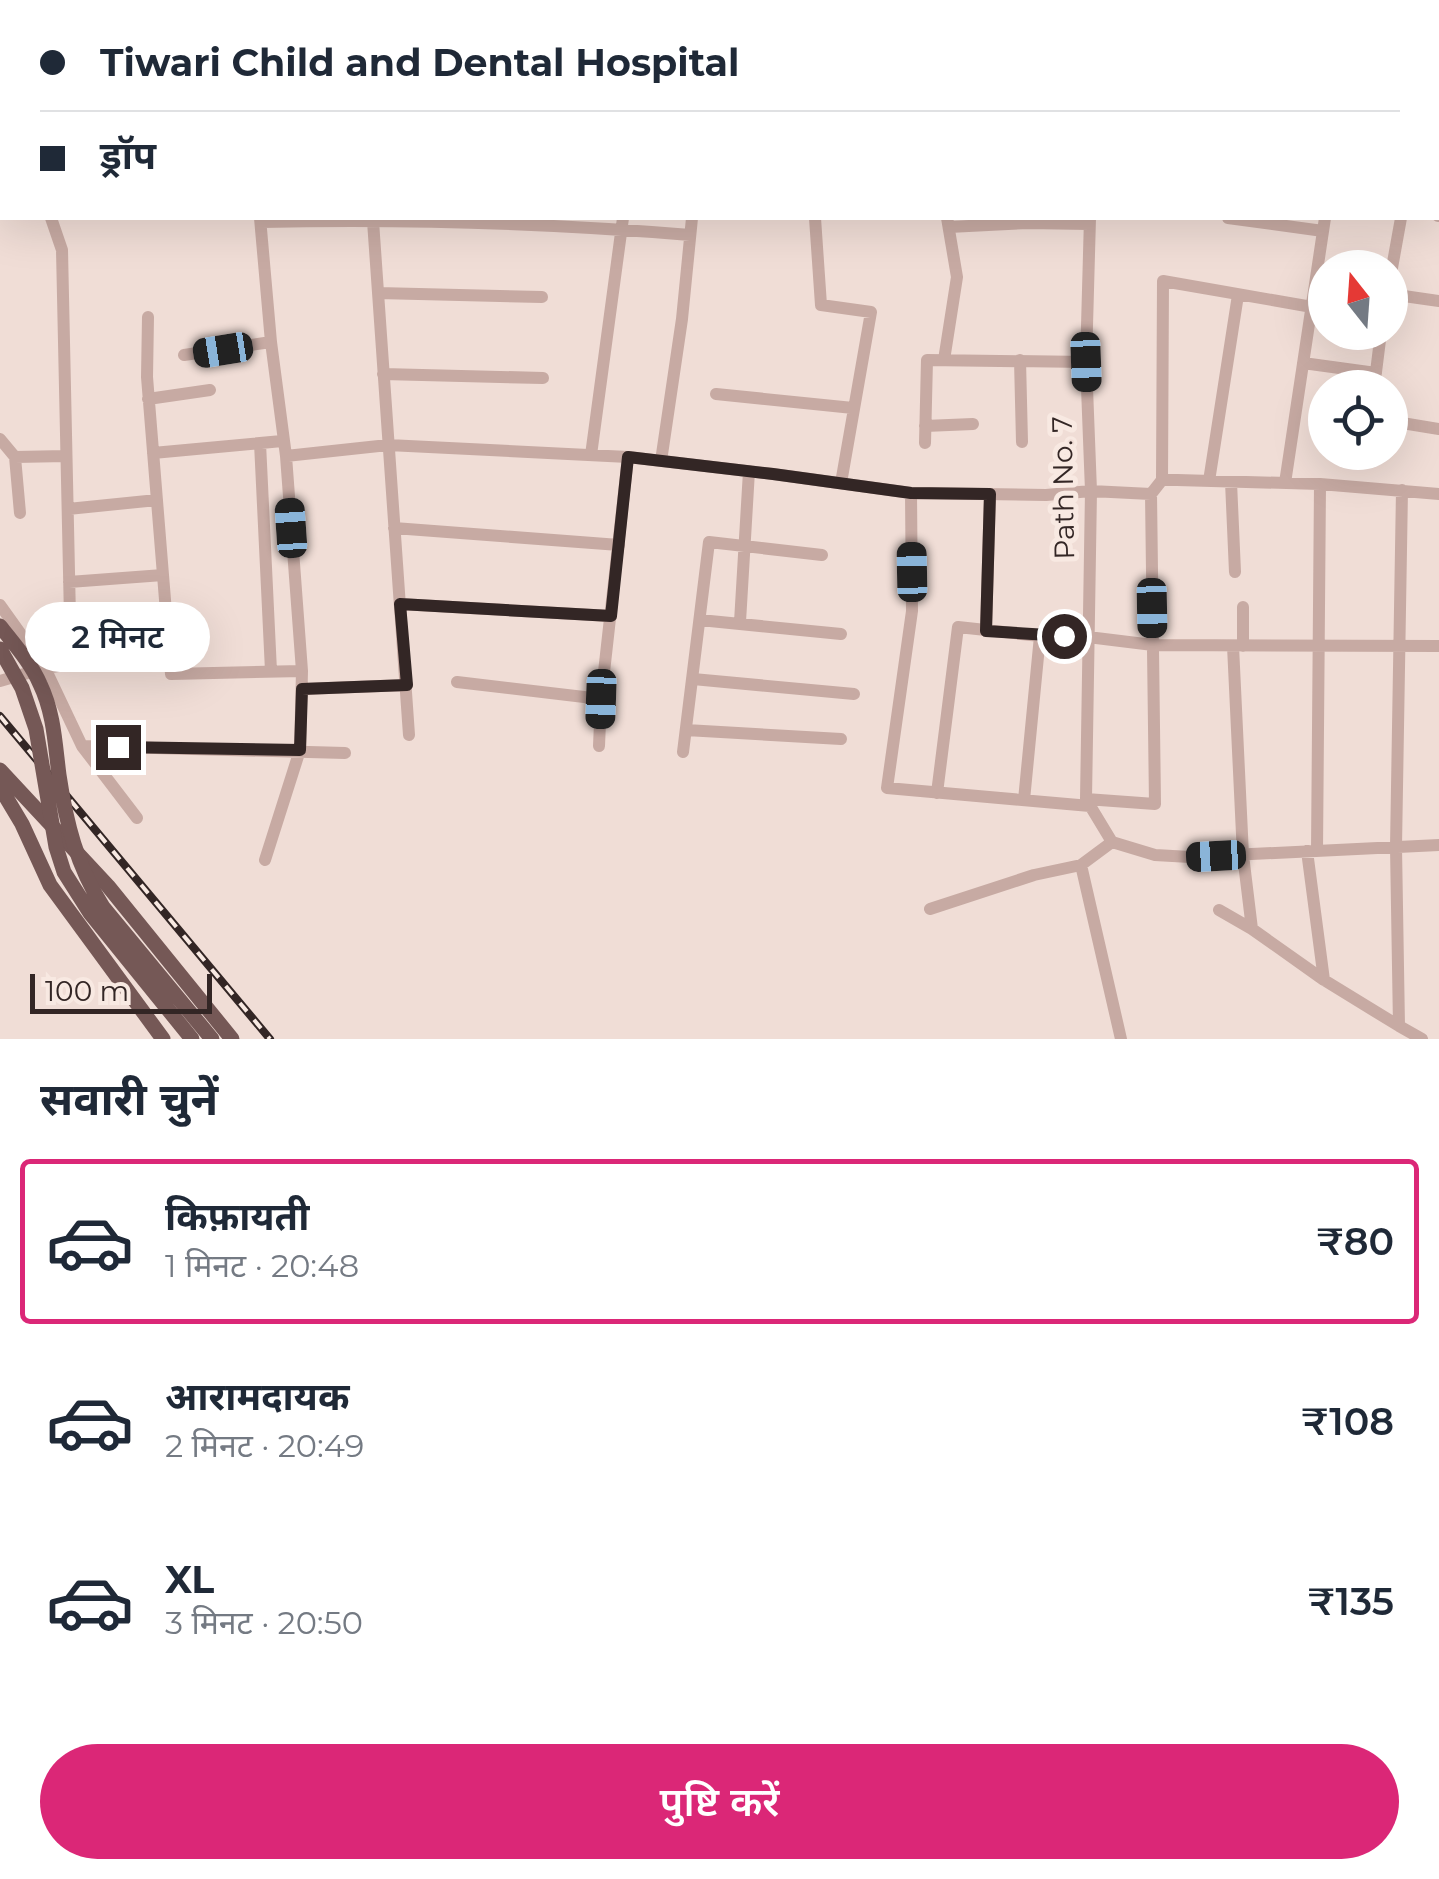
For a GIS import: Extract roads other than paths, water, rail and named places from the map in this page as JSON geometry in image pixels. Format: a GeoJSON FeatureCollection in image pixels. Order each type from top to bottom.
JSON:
{"type":"FeatureCollection","features":[{"type":"Feature","properties":{"kind":"main road"},"geometry":{"type":"LineString","coordinates":[[0,626],[40,683],[55,732],[70,834],[91,888],[212,1039]]}},
{"type":"Feature","properties":{"kind":"main road"},"geometry":{"type":"LineString","coordinates":[[0,649],[22,688],[36,729],[56,847],[64,872],[90,914],[192,1039]]}},
{"type":"Feature","properties":{"kind":"main road"},"geometry":{"type":"LineString","coordinates":[[0,770],[108,886],[232,1039]]}},
{"type":"Feature","properties":{"kind":"main road"},"geometry":{"type":"LineString","coordinates":[[0,787],[50,885],[163,1039]]}},
{"type":"Feature","properties":{"kind":"street"},"geometry":{"type":"LineString","coordinates":[[52,220],[62,250],[71,664]]}},
{"type":"Feature","properties":{"kind":"street"},"geometry":{"type":"LineString","coordinates":[[265,860],[300,750],[302,671],[286,456],[260,220],[622,223],[690,234]]}},
{"type":"Feature","properties":{"kind":"street"},"geometry":{"type":"LineString","coordinates":[[661,461],[692,220]]}},
{"type":"Feature","properties":{"kind":"street"},"geometry":{"type":"LineString","coordinates":[[815,220],[820,304],[871,312],[841,483]]}},
{"type":"Feature","properties":{"kind":"street"},"geometry":{"type":"LineString","coordinates":[[1260,220],[1324,224],[1322,250]]}},
{"type":"Feature","properties":{"kind":"street"},"geometry":{"type":"LineString","coordinates":[[1396,250],[1402,220]]}},
{"type":"Feature","properties":{"kind":"street"},"geometry":{"type":"LineString","coordinates":[[373,221],[409,735]]}},
{"type":"Feature","properties":{"kind":"street"},"geometry":{"type":"LineString","coordinates":[[944,360],[957,277],[948,222],[1090,221]]}},
{"type":"Feature","properties":{"kind":"street","name":"Path No. 7"},"geometry":{"type":"LineString","coordinates":[[1088,802],[1091,491],[1086,362],[1090,221]]}},
{"type":"Feature","properties":{"kind":"street"},"geometry":{"type":"LineString","coordinates":[[592,455],[622,223]]}},
{"type":"Feature","properties":{"kind":"street"},"geometry":{"type":"LineString","coordinates":[[911,493],[912,611],[887,788],[1024,800],[1155,804],[1151,494],[1162,480],[1163,280],[1308,306]]}},
{"type":"Feature","properties":{"kind":"street"},"geometry":{"type":"LineString","coordinates":[[378,292],[542,297]]}},
{"type":"Feature","properties":{"kind":"street"},"geometry":{"type":"LineString","coordinates":[[1209,481],[1238,295]]}},
{"type":"Feature","properties":{"kind":"street"},"geometry":{"type":"LineString","coordinates":[[1408,297],[1439,301]]}},
{"type":"Feature","properties":{"kind":"street"},"geometry":{"type":"LineString","coordinates":[[148,318],[148,399],[171,674],[302,671]]}},
{"type":"Feature","properties":{"kind":"street"},"geometry":{"type":"LineString","coordinates":[[1285,483],[1308,332]]}},
{"type":"Feature","properties":{"kind":"street"},"geometry":{"type":"LineString","coordinates":[[184,356],[271,342]]}},
{"type":"Feature","properties":{"kind":"street"},"geometry":{"type":"LineString","coordinates":[[925,443],[927,360],[1086,362]]}},
{"type":"Feature","properties":{"kind":"street"},"geometry":{"type":"LineString","coordinates":[[1020,360],[1022,442]]}},
{"type":"Feature","properties":{"kind":"street"},"geometry":{"type":"LineString","coordinates":[[1303,363],[1333,370]]}},
{"type":"Feature","properties":{"kind":"street"},"geometry":{"type":"LineString","coordinates":[[383,374],[543,378]]}},
{"type":"Feature","properties":{"kind":"street"},"geometry":{"type":"LineString","coordinates":[[148,399],[210,390]]}},
{"type":"Feature","properties":{"kind":"street"},"geometry":{"type":"LineString","coordinates":[[716,394],[853,408]]}},
{"type":"Feature","properties":{"kind":"street"},"geometry":{"type":"LineString","coordinates":[[1408,423],[1439,429]]}},
{"type":"Feature","properties":{"kind":"street"},"geometry":{"type":"LineString","coordinates":[[925,426],[973,424]]}},
{"type":"Feature","properties":{"kind":"street"},"geometry":{"type":"LineString","coordinates":[[0,439],[15,457],[20,513]]}},
{"type":"Feature","properties":{"kind":"street"},"geometry":{"type":"LineString","coordinates":[[153,453],[282,440]]}},
{"type":"Feature","properties":{"kind":"street"},"geometry":{"type":"LineString","coordinates":[[260,443],[271,671]]}},
{"type":"Feature","properties":{"kind":"street"},"geometry":{"type":"LineString","coordinates":[[286,456],[388,444],[628,457],[911,493],[1151,494]]}},
{"type":"Feature","properties":{"kind":"street"},"geometry":{"type":"LineString","coordinates":[[15,457],[66,456]]}},
{"type":"Feature","properties":{"kind":"street"},"geometry":{"type":"LineString","coordinates":[[599,746],[628,457]]}},
{"type":"Feature","properties":{"kind":"street"},"geometry":{"type":"LineString","coordinates":[[740,622],[749,471]]}},
{"type":"Feature","properties":{"kind":"street"},"geometry":{"type":"LineString","coordinates":[[1162,480],[1320,484],[1439,494]]}},
{"type":"Feature","properties":{"kind":"street"},"geometry":{"type":"LineString","coordinates":[[1231,482],[1234,572]]}},
{"type":"Feature","properties":{"kind":"street"},"geometry":{"type":"LineString","coordinates":[[1320,484],[1312,851],[1324,980]]}},
{"type":"Feature","properties":{"kind":"street"},"geometry":{"type":"LineString","coordinates":[[1399,1026],[1396,847],[1402,490]]}},
{"type":"Feature","properties":{"kind":"street"},"geometry":{"type":"LineString","coordinates":[[986,631],[990,494]]}},
{"type":"Feature","properties":{"kind":"street"},"geometry":{"type":"LineString","coordinates":[[68,509],[157,500]]}},
{"type":"Feature","properties":{"kind":"street"},"geometry":{"type":"LineString","coordinates":[[394,528],[619,545]]}},
{"type":"Feature","properties":{"kind":"street"},"geometry":{"type":"LineString","coordinates":[[683,752],[710,542],[822,556]]}},
{"type":"Feature","properties":{"kind":"street"},"geometry":{"type":"LineString","coordinates":[[69,582],[163,575]]}},
{"type":"Feature","properties":{"kind":"street"},"geometry":{"type":"LineString","coordinates":[[0,604],[45,668],[82,746],[136,818]]}},
{"type":"Feature","properties":{"kind":"street"},"geometry":{"type":"LineString","coordinates":[[400,604],[611,616]]}},
{"type":"Feature","properties":{"kind":"street"},"geometry":{"type":"LineString","coordinates":[[1243,607],[1238,646],[1243,855],[1252,929]]}},
{"type":"Feature","properties":{"kind":"street"},"geometry":{"type":"LineString","coordinates":[[700,620],[841,634]]}},
{"type":"Feature","properties":{"kind":"street"},"geometry":{"type":"LineString","coordinates":[[937,792],[958,627],[1040,636],[1088,636],[1153,646],[1439,646]]}},
{"type":"Feature","properties":{"kind":"street"},"geometry":{"type":"LineString","coordinates":[[1024,800],[1040,636]]}},
{"type":"Feature","properties":{"kind":"street"},"geometry":{"type":"LineString","coordinates":[[0,681],[71,664],[170,657]]}},
{"type":"Feature","properties":{"kind":"street"},"geometry":{"type":"LineString","coordinates":[[694,679],[854,694]]}},
{"type":"Feature","properties":{"kind":"street"},"geometry":{"type":"LineString","coordinates":[[457,682],[601,699]]}},
{"type":"Feature","properties":{"kind":"street"},"geometry":{"type":"LineString","coordinates":[[302,689],[407,685]]}},
{"type":"Feature","properties":{"kind":"street"},"geometry":{"type":"LineString","coordinates":[[686,730],[841,739]]}},
{"type":"Feature","properties":{"kind":"street"},"geometry":{"type":"LineString","coordinates":[[82,746],[345,753]]}},
{"type":"Feature","properties":{"kind":"street"},"geometry":{"type":"LineString","coordinates":[[1088,802],[1112,842],[1155,855],[1190,857],[1439,845]]}},
{"type":"Feature","properties":{"kind":"street"},"geometry":{"type":"LineString","coordinates":[[930,910],[1034,875],[1081,865],[1112,842]]}},
{"type":"Feature","properties":{"kind":"street"},"geometry":{"type":"LineString","coordinates":[[1081,865],[1121,1039]]}},
{"type":"Feature","properties":{"kind":"street"},"geometry":{"type":"LineString","coordinates":[[1219,910],[1422,1039]]}},
{"type":"Feature","properties":{"kind":"railway"},"geometry":{"type":"LineString","coordinates":[[0,716],[270,1039]]}}]}
